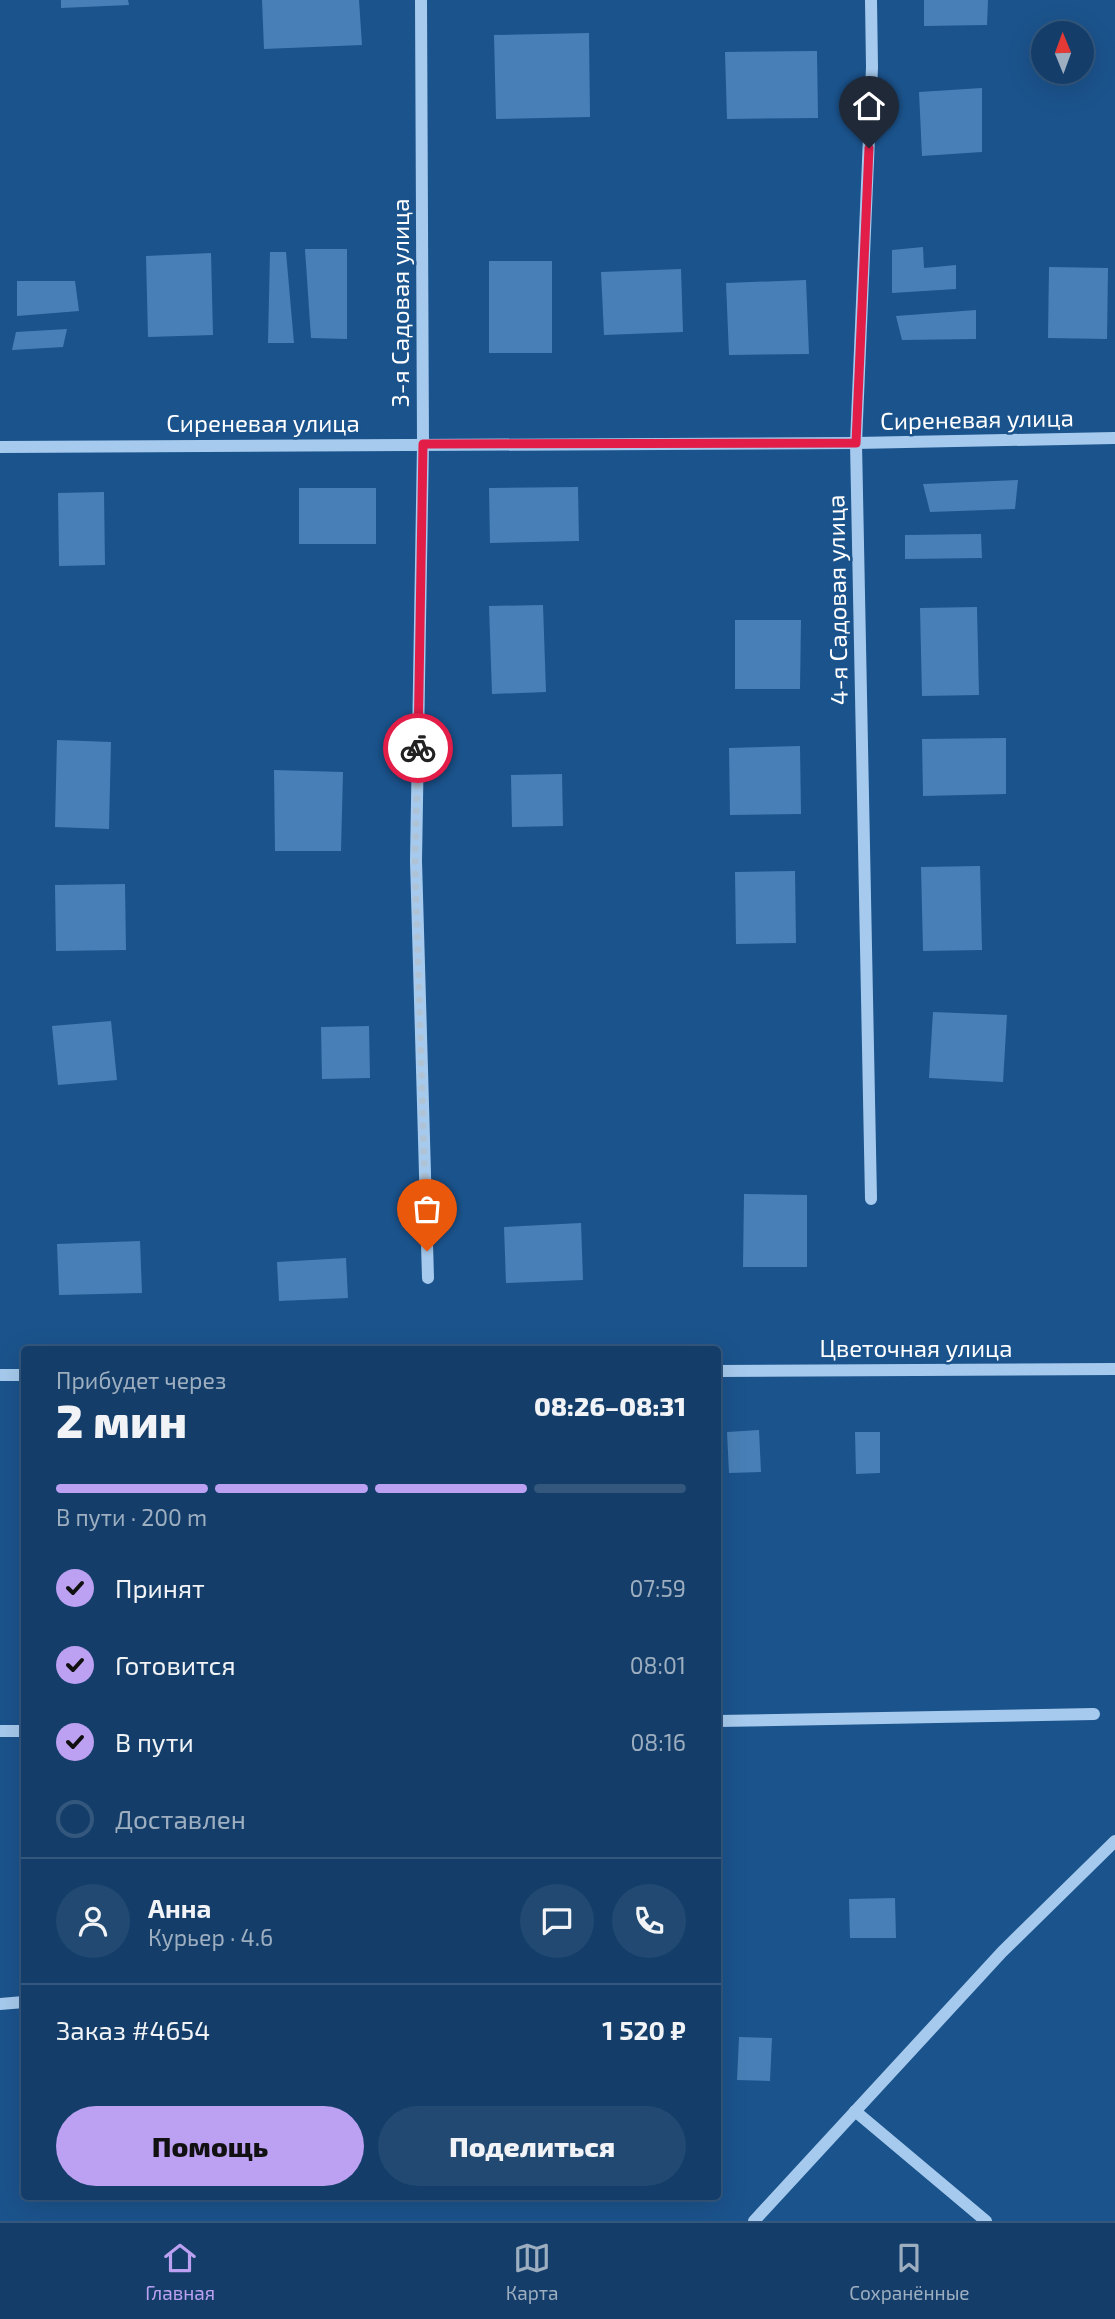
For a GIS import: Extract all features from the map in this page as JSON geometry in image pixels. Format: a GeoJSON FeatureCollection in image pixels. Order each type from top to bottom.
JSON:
{"type":"FeatureCollection","features":[{"type":"Feature","properties":{"kind":"street","name":"3-я Садовая улица"},"geometry":{"type":"LineString","coordinates":[[421,0],[423,444],[415,861],[428,1278]]}},
{"type":"Feature","properties":{"kind":"street","name":"4-я Садовая улица"},"geometry":{"type":"LineString","coordinates":[[871,1199],[856,443],[872,67],[872,0]]}},
{"type":"Feature","properties":{"kind":"street","name":"Сиреневая улица"},"geometry":{"type":"LineString","coordinates":[[0,447],[856,443],[1115,438]]}},
{"type":"Feature","properties":{"kind":"street","name":"Цветочная улица"},"geometry":{"type":"LineString","coordinates":[[721,1371],[1115,1368]]}},
{"type":"Feature","properties":{"kind":"street"},"geometry":{"type":"LineString","coordinates":[[0,1375],[21,1375]]}},
{"type":"Feature","properties":{"kind":"street"},"geometry":{"type":"LineString","coordinates":[[721,1721],[1094,1714]]}},
{"type":"Feature","properties":{"kind":"street"},"geometry":{"type":"LineString","coordinates":[[0,1731],[21,1731]]}},
{"type":"Feature","properties":{"kind":"street"},"geometry":{"type":"LineString","coordinates":[[754,2221],[1002,1952],[1115,1841]]}},
{"type":"Feature","properties":{"kind":"street"},"geometry":{"type":"LineString","coordinates":[[0,2004],[21,2002]]}},
{"type":"Feature","properties":{"kind":"street"},"geometry":{"type":"LineString","coordinates":[[855,2111],[986,2221]]}},
{"type":"Feature","properties":{"kind":"building"},"geometry":{"type":"Polygon","coordinates":[[[61,0],[128,0],[129,5],[61,8],[61,0]]]}},
{"type":"Feature","properties":{"kind":"building"},"geometry":{"type":"Polygon","coordinates":[[[262,0],[359,0],[362,45],[264,49],[262,0]]]}},
{"type":"Feature","properties":{"kind":"building"},"geometry":{"type":"Polygon","coordinates":[[[924,0],[988,0],[987,25],[924,26],[924,0]]]}},
{"type":"Feature","properties":{"kind":"building"},"geometry":{"type":"Polygon","coordinates":[[[589,33],[590,117],[496,119],[494,35],[589,33]]]}},
{"type":"Feature","properties":{"kind":"building"},"geometry":{"type":"Polygon","coordinates":[[[817,51],[818,118],[727,119],[725,52],[817,51]]]}},
{"type":"Feature","properties":{"kind":"building"},"geometry":{"type":"Polygon","coordinates":[[[982,88],[982,152],[922,156],[919,92],[982,88]]]}},
{"type":"Feature","properties":{"kind":"building"},"geometry":{"type":"Polygon","coordinates":[[[923,247],[924,268],[956,265],[956,289],[892,293],[892,250],[923,247]]]}},
{"type":"Feature","properties":{"kind":"building"},"geometry":{"type":"Polygon","coordinates":[[[305,249],[347,249],[347,339],[311,338],[305,249]]]}},
{"type":"Feature","properties":{"kind":"building"},"geometry":{"type":"Polygon","coordinates":[[[270,252],[286,252],[294,343],[268,343],[270,252]]]}},
{"type":"Feature","properties":{"kind":"building"},"geometry":{"type":"Polygon","coordinates":[[[211,253],[213,335],[148,337],[146,256],[211,253]]]}},
{"type":"Feature","properties":{"kind":"building"},"geometry":{"type":"Polygon","coordinates":[[[489,261],[552,261],[552,353],[489,353],[489,261]]]}},
{"type":"Feature","properties":{"kind":"building"},"geometry":{"type":"Polygon","coordinates":[[[1049,267],[1108,268],[1107,339],[1048,338],[1049,267]]]}},
{"type":"Feature","properties":{"kind":"building"},"geometry":{"type":"Polygon","coordinates":[[[681,269],[683,332],[604,335],[601,272],[681,269]]]}},
{"type":"Feature","properties":{"kind":"building"},"geometry":{"type":"Polygon","coordinates":[[[806,280],[809,354],[729,355],[726,283],[806,280]]]}},
{"type":"Feature","properties":{"kind":"building"},"geometry":{"type":"Polygon","coordinates":[[[17,281],[75,281],[79,311],[17,316],[17,281]]]}},
{"type":"Feature","properties":{"kind":"building"},"geometry":{"type":"Polygon","coordinates":[[[976,310],[976,339],[902,340],[896,316],[976,310]]]}},
{"type":"Feature","properties":{"kind":"building"},"geometry":{"type":"Polygon","coordinates":[[[67,329],[63,347],[12,350],[16,332],[67,329]]]}},
{"type":"Feature","properties":{"kind":"building"},"geometry":{"type":"Polygon","coordinates":[[[1018,480],[1015,509],[930,512],[923,484],[1018,480]]]}},
{"type":"Feature","properties":{"kind":"building"},"geometry":{"type":"Polygon","coordinates":[[[578,487],[579,541],[490,543],[489,488],[578,487]]]}},
{"type":"Feature","properties":{"kind":"building"},"geometry":{"type":"Polygon","coordinates":[[[299,488],[376,488],[376,544],[299,544],[299,488]]]}},
{"type":"Feature","properties":{"kind":"building"},"geometry":{"type":"Polygon","coordinates":[[[104,492],[105,565],[59,566],[58,493],[104,492]]]}},
{"type":"Feature","properties":{"kind":"building"},"geometry":{"type":"Polygon","coordinates":[[[981,534],[982,558],[905,559],[905,535],[981,534]]]}},
{"type":"Feature","properties":{"kind":"building"},"geometry":{"type":"Polygon","coordinates":[[[543,605],[546,692],[492,694],[489,606],[543,605]]]}},
{"type":"Feature","properties":{"kind":"building"},"geometry":{"type":"Polygon","coordinates":[[[977,607],[979,695],[922,696],[920,608],[977,607]]]}},
{"type":"Feature","properties":{"kind":"building"},"geometry":{"type":"Polygon","coordinates":[[[735,620],[801,620],[800,689],[735,689],[735,620]]]}},
{"type":"Feature","properties":{"kind":"building"},"geometry":{"type":"Polygon","coordinates":[[[1006,738],[1006,794],[923,796],[922,739],[1006,738]]]}},
{"type":"Feature","properties":{"kind":"building"},"geometry":{"type":"Polygon","coordinates":[[[57,740],[111,742],[109,829],[55,827],[57,740]]]}},
{"type":"Feature","properties":{"kind":"building"},"geometry":{"type":"Polygon","coordinates":[[[800,746],[801,814],[730,815],[729,748],[800,746]]]}},
{"type":"Feature","properties":{"kind":"building"},"geometry":{"type":"Polygon","coordinates":[[[274,770],[343,772],[341,851],[275,851],[274,770]]]}},
{"type":"Feature","properties":{"kind":"building"},"geometry":{"type":"Polygon","coordinates":[[[562,774],[563,826],[512,827],[511,775],[562,774]]]}},
{"type":"Feature","properties":{"kind":"building"},"geometry":{"type":"Polygon","coordinates":[[[980,866],[982,950],[923,951],[921,867],[980,866]]]}},
{"type":"Feature","properties":{"kind":"building"},"geometry":{"type":"Polygon","coordinates":[[[795,871],[796,943],[736,944],[735,872],[795,871]]]}},
{"type":"Feature","properties":{"kind":"building"},"geometry":{"type":"Polygon","coordinates":[[[125,884],[126,950],[56,951],[55,885],[125,884]]]}},
{"type":"Feature","properties":{"kind":"building"},"geometry":{"type":"Polygon","coordinates":[[[933,1012],[1007,1015],[1003,1082],[929,1078],[933,1012]]]}},
{"type":"Feature","properties":{"kind":"building"},"geometry":{"type":"Polygon","coordinates":[[[111,1021],[117,1080],[58,1085],[52,1026],[111,1021]]]}},
{"type":"Feature","properties":{"kind":"building"},"geometry":{"type":"Polygon","coordinates":[[[369,1026],[370,1078],[322,1079],[321,1027],[369,1026]]]}},
{"type":"Feature","properties":{"kind":"building"},"geometry":{"type":"Polygon","coordinates":[[[744,1194],[807,1195],[807,1267],[743,1267],[744,1194]]]}},
{"type":"Feature","properties":{"kind":"building"},"geometry":{"type":"Polygon","coordinates":[[[581,1223],[583,1280],[506,1283],[504,1227],[581,1223]]]}},
{"type":"Feature","properties":{"kind":"building"},"geometry":{"type":"Polygon","coordinates":[[[140,1241],[142,1293],[59,1295],[57,1244],[140,1241]]]}},
{"type":"Feature","properties":{"kind":"building"},"geometry":{"type":"Polygon","coordinates":[[[346,1258],[348,1298],[279,1301],[277,1262],[346,1258]]]}},
{"type":"Feature","properties":{"kind":"building"},"geometry":{"type":"Polygon","coordinates":[[[759,1430],[761,1472],[729,1473],[727,1432],[759,1430]]]}},
{"type":"Feature","properties":{"kind":"building"},"geometry":{"type":"Polygon","coordinates":[[[855,1432],[880,1432],[880,1473],[856,1474],[855,1432]]]}},
{"type":"Feature","properties":{"kind":"building"},"geometry":{"type":"Polygon","coordinates":[[[895,1898],[896,1938],[850,1938],[849,1899],[895,1898]]]}},
{"type":"Feature","properties":{"kind":"building"},"geometry":{"type":"Polygon","coordinates":[[[739,2037],[772,2038],[770,2081],[737,2080],[739,2037]]]}},
{"type":"Feature","properties":{"kind":"way so far"},"geometry":{"type":"LineString","coordinates":[[418,748],[415,861],[427,1251]]}},
{"type":"Feature","properties":{"kind":"route"},"geometry":{"type":"LineString","coordinates":[[418,748],[423,444],[856,443],[869,148]]}}]}
